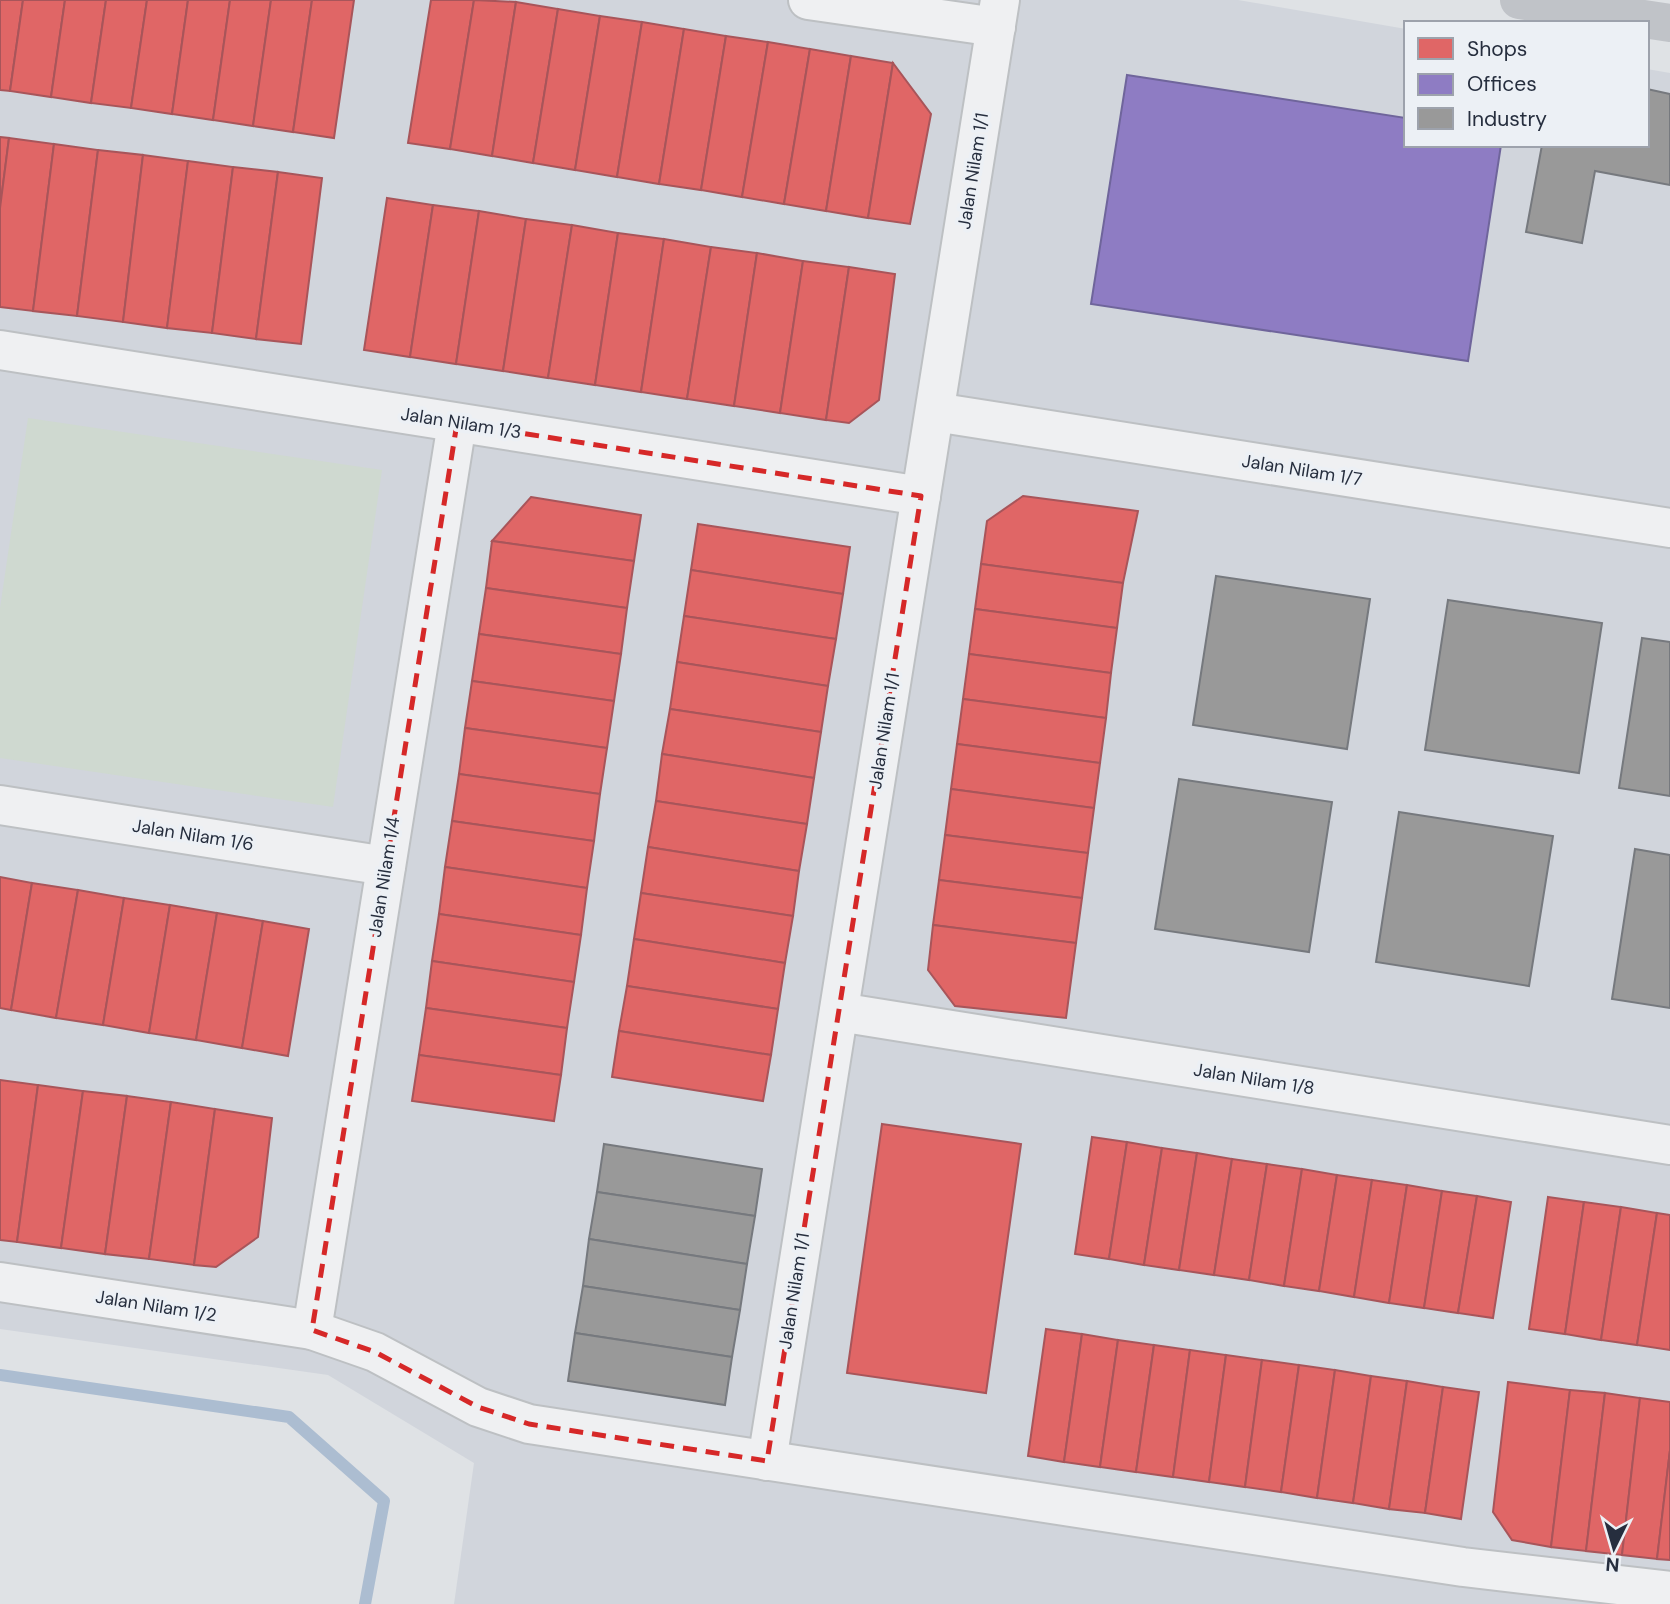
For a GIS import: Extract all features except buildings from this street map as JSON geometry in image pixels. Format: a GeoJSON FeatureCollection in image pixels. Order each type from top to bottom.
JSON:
{"type":"FeatureCollection","features":[{"type":"Feature","properties":{"kind":"main road"},"geometry":{"type":"LineString","coordinates":[[1519,0],[1670,23]]}},
{"type":"Feature","properties":{"kind":"street"},"geometry":{"type":"LineString","coordinates":[[808,0],[998,13]]}},
{"type":"Feature","properties":{"kind":"street","name":"Jalan Nilam 1/1"},"geometry":{"type":"LineString","coordinates":[[767,1461],[998,13]]}},
{"type":"Feature","properties":{"kind":"street","name":"Jalan Nilam 1/3"},"geometry":{"type":"LineString","coordinates":[[0,350],[921,496]]}},
{"type":"Feature","properties":{"kind":"street","name":"Jalan Nilam 1/7"},"geometry":{"type":"LineString","coordinates":[[934,412],[1670,528]]}},
{"type":"Feature","properties":{"kind":"street","name":"Jalan Nilam 1/4"},"geometry":{"type":"LineString","coordinates":[[312,1331],[457,423]]}},
{"type":"Feature","properties":{"kind":"street","name":"Jalan Nilam 1/6"},"geometry":{"type":"LineString","coordinates":[[0,805],[386,866]]}},
{"type":"Feature","properties":{"kind":"street","name":"Jalan Nilam 1/8"},"geometry":{"type":"LineString","coordinates":[[839,1012],[1670,1145]]}},
{"type":"Feature","properties":{"kind":"street","name":"Jalan Nilam 1/2"},"geometry":{"type":"LineString","coordinates":[[0,1282],[312,1331],[375,1352],[478,1407],[529,1424],[1463,1567],[1670,1591]]}},
{"type":"Feature","properties":{"kind":"highlighted area"},"geometry":{"type":"Polygon","coordinates":[[[457,423],[921,496],[767,1461],[529,1424],[478,1407],[375,1352],[312,1330],[457,423]]]}},
{"type":"Feature","properties":{"kind":"shaded area"},"geometry":{"type":"Polygon","coordinates":[[[0,0],[1238,0],[1404,29],[1404,147],[1649,147],[1649,69],[1670,73],[1670,1604],[454,1604],[474,1463],[328,1375],[0,1329],[0,0]]]}},
{"type":"Feature","properties":{"kind":"shaded area"},"geometry":{"type":"Polygon","coordinates":[[[28,418],[382,470],[333,807],[0,758],[0,608],[28,418]]]}},
{"type":"Feature","properties":{"kind":"waterway"},"geometry":{"type":"LineString","coordinates":[[0,1375],[289,1417],[384,1501],[365,1604]]}}]}
